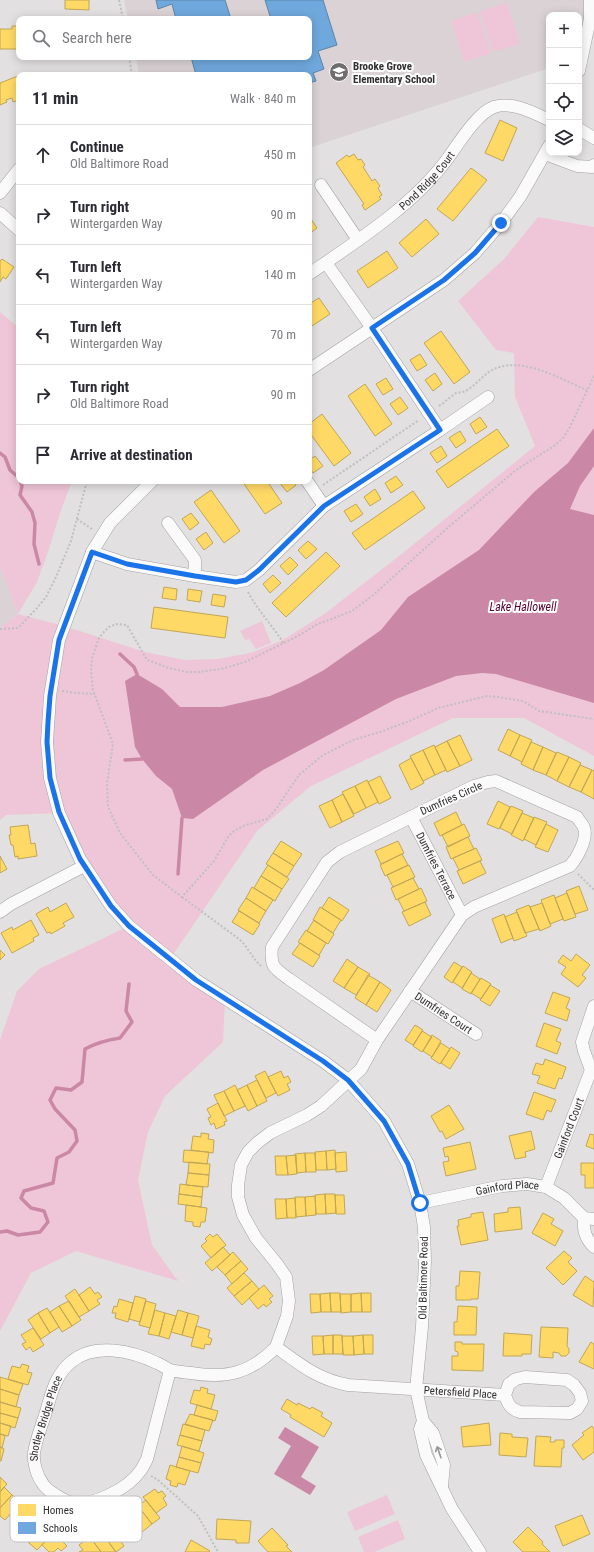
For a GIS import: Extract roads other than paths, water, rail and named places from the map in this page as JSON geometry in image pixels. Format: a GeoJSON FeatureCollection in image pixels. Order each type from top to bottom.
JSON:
{"type":"FeatureCollection","features":[{"type":"Feature","properties":{"kind":"street"},"geometry":{"type":"LineString","coordinates":[[582,57],[590,19],[590,0]]}},
{"type":"Feature","properties":{"kind":"street","name":"Pond Ridge Court"},"geometry":{"type":"LineString","coordinates":[[312,272],[388,218],[441,168],[482,114],[494,107],[508,105],[530,111],[546,119]]}},
{"type":"Feature","properties":{"kind":"street"},"geometry":{"type":"LineString","coordinates":[[582,131],[594,138]]}},
{"type":"Feature","properties":{"kind":"street"},"geometry":{"type":"LineString","coordinates":[[312,368],[444,280],[475,253],[515,204],[546,152]]}},
{"type":"Feature","properties":{"kind":"street"},"geometry":{"type":"LineString","coordinates":[[558,156],[577,166],[592,167],[594,165]]}},
{"type":"Feature","properties":{"kind":"street"},"geometry":{"type":"LineString","coordinates":[[0,193],[16,173]]}},
{"type":"Feature","properties":{"kind":"street"},"geometry":{"type":"LineString","coordinates":[[321,185],[358,240]]}},
{"type":"Feature","properties":{"kind":"street"},"geometry":{"type":"LineString","coordinates":[[0,213],[16,227]]}},
{"type":"Feature","properties":{"kind":"street"},"geometry":{"type":"LineString","coordinates":[[326,262],[440,430]]}},
{"type":"Feature","properties":{"kind":"street"},"geometry":{"type":"LineString","coordinates":[[92,552],[127,564],[236,582],[246,580],[259,570],[324,506],[488,397]]}},
{"type":"Feature","properties":{"kind":"street","name":"Old Baltimore Road"},"geometry":{"type":"LineString","coordinates":[[149,484],[121,511],[102,535],[92,552],[59,640],[51,689],[47,742],[50,778],[59,812],[84,866],[111,906],[129,926],[196,980],[323,1061],[348,1080],[384,1121],[408,1164],[420,1203],[424,1227],[426,1261],[416,1389],[422,1421],[433,1433],[444,1465],[442,1487],[452,1509],[480,1552]]}},
{"type":"Feature","properties":{"kind":"street"},"geometry":{"type":"LineString","coordinates":[[309,484],[324,506]]}},
{"type":"Feature","properties":{"kind":"street"},"geometry":{"type":"LineString","coordinates":[[168,523],[195,560],[195,576]]}},
{"type":"Feature","properties":{"kind":"street","name":"Dumfries Circle"},"geometry":{"type":"LineString","coordinates":[[377,1040],[276,969],[271,960],[272,947],[327,862],[340,852],[474,786],[488,782],[496,781],[577,817],[584,827],[585,835],[577,858],[570,866],[474,907],[462,915]]}},
{"type":"Feature","properties":{"kind":"street","name":"Dumfries Terrace"},"geometry":{"type":"LineString","coordinates":[[411,817],[462,915]]}},
{"type":"Feature","properties":{"kind":"street"},"geometry":{"type":"LineString","coordinates":[[0,912],[11,904],[84,866]]}},
{"type":"Feature","properties":{"kind":"street"},"geometry":{"type":"LineString","coordinates":[[416,1389],[348,1385],[333,1382],[320,1377],[307,1369],[276,1346],[287,1316],[289,1302],[286,1277],[247,1225],[240,1205],[238,1184],[241,1165],[248,1152],[257,1143],[270,1133],[307,1115],[321,1106],[361,1069],[377,1040],[462,915]]}},
{"type":"Feature","properties":{"kind":"street","name":"Dumfries Court"},"geometry":{"type":"LineString","coordinates":[[410,991],[476,1034]]}},
{"type":"Feature","properties":{"kind":"street","name":"Gainford Court"},"geometry":{"type":"LineString","coordinates":[[546,1187],[592,1069],[584,1051],[582,1042],[594,1006]]}},
{"type":"Feature","properties":{"kind":"street","name":"Gainford Place"},"geometry":{"type":"LineString","coordinates":[[420,1203],[502,1186],[527,1184],[546,1187],[564,1198],[589,1218],[583,1229],[588,1241],[594,1247]]}},
{"type":"Feature","properties":{"kind":"street","name":"Shotley Bridge Place"},"geometry":{"type":"LineString","coordinates":[[56,1496],[46,1489],[39,1479],[34,1453],[52,1392],[60,1374],[71,1362],[83,1355],[98,1351],[112,1350],[143,1357],[170,1370],[212,1376],[238,1372],[258,1363],[276,1346]]}},
{"type":"Feature","properties":{"kind":"street","name":"Shotley Bridge Place"},"geometry":{"type":"LineString","coordinates":[[106,1496],[130,1481],[141,1471],[147,1459],[170,1370]]}},
{"type":"Feature","properties":{"kind":"street","name":"Petersfield Place"},"geometry":{"type":"LineString","coordinates":[[516,1379],[567,1380],[574,1385],[580,1393],[582,1401],[577,1409],[570,1413],[520,1412],[513,1410],[508,1405],[505,1395],[509,1384],[516,1379]]}},
{"type":"Feature","properties":{"kind":"street","name":"Petersfield Place"},"geometry":{"type":"LineString","coordinates":[[416,1389],[505,1395]]}},
{"type":"Feature","properties":{"kind":"water","name":"Lake Hallowell"},"geometry":{"type":"Polygon","coordinates":[[[594,428],[594,466],[580,486],[570,509],[594,515],[594,703],[496,674],[482,673],[456,676],[396,699],[263,770],[193,819],[182,818],[172,789],[156,776],[142,759],[135,747],[125,681],[137,674],[162,689],[180,707],[222,707],[270,696],[300,683],[324,670],[381,630],[408,597],[479,550],[534,492],[568,463],[594,428]]]}},
{"type":"Feature","properties":{"kind":"water"},"geometry":{"type":"Polygon","coordinates":[[[285,1427],[319,1447],[301,1477],[316,1486],[310,1495],[274,1474],[291,1446],[278,1438],[285,1427]]]}},
{"type":"Feature","properties":{"kind":"waterway"},"geometry":{"type":"LineString","coordinates":[[0,453],[5,457],[10,470],[16,475]]}},
{"type":"Feature","properties":{"kind":"waterway"},"geometry":{"type":"LineString","coordinates":[[21,484],[20,495],[32,512],[35,523],[34,544],[39,564]]}},
{"type":"Feature","properties":{"kind":"waterway"},"geometry":{"type":"LineString","coordinates":[[120,654],[134,667],[137,674]]}},
{"type":"Feature","properties":{"kind":"waterway"},"geometry":{"type":"LineString","coordinates":[[125,760],[142,759]]}},
{"type":"Feature","properties":{"kind":"waterway"},"geometry":{"type":"LineString","coordinates":[[178,874],[182,818]]}},
{"type":"Feature","properties":{"kind":"waterway"},"geometry":{"type":"LineString","coordinates":[[0,1232],[7,1231],[18,1235],[40,1232],[48,1222],[44,1211],[31,1208],[21,1198],[24,1191],[53,1183],[57,1158],[69,1152],[77,1141],[75,1130],[55,1109],[50,1100],[56,1088],[71,1090],[82,1082],[85,1049],[102,1042],[120,1038],[132,1022],[126,1011],[129,984]]}},
{"type":"Feature","properties":{"kind":"place","name":"Brooke Grove Elementary School"},"geometry":{"type":"Point","coordinates":[339,72]}}]}
